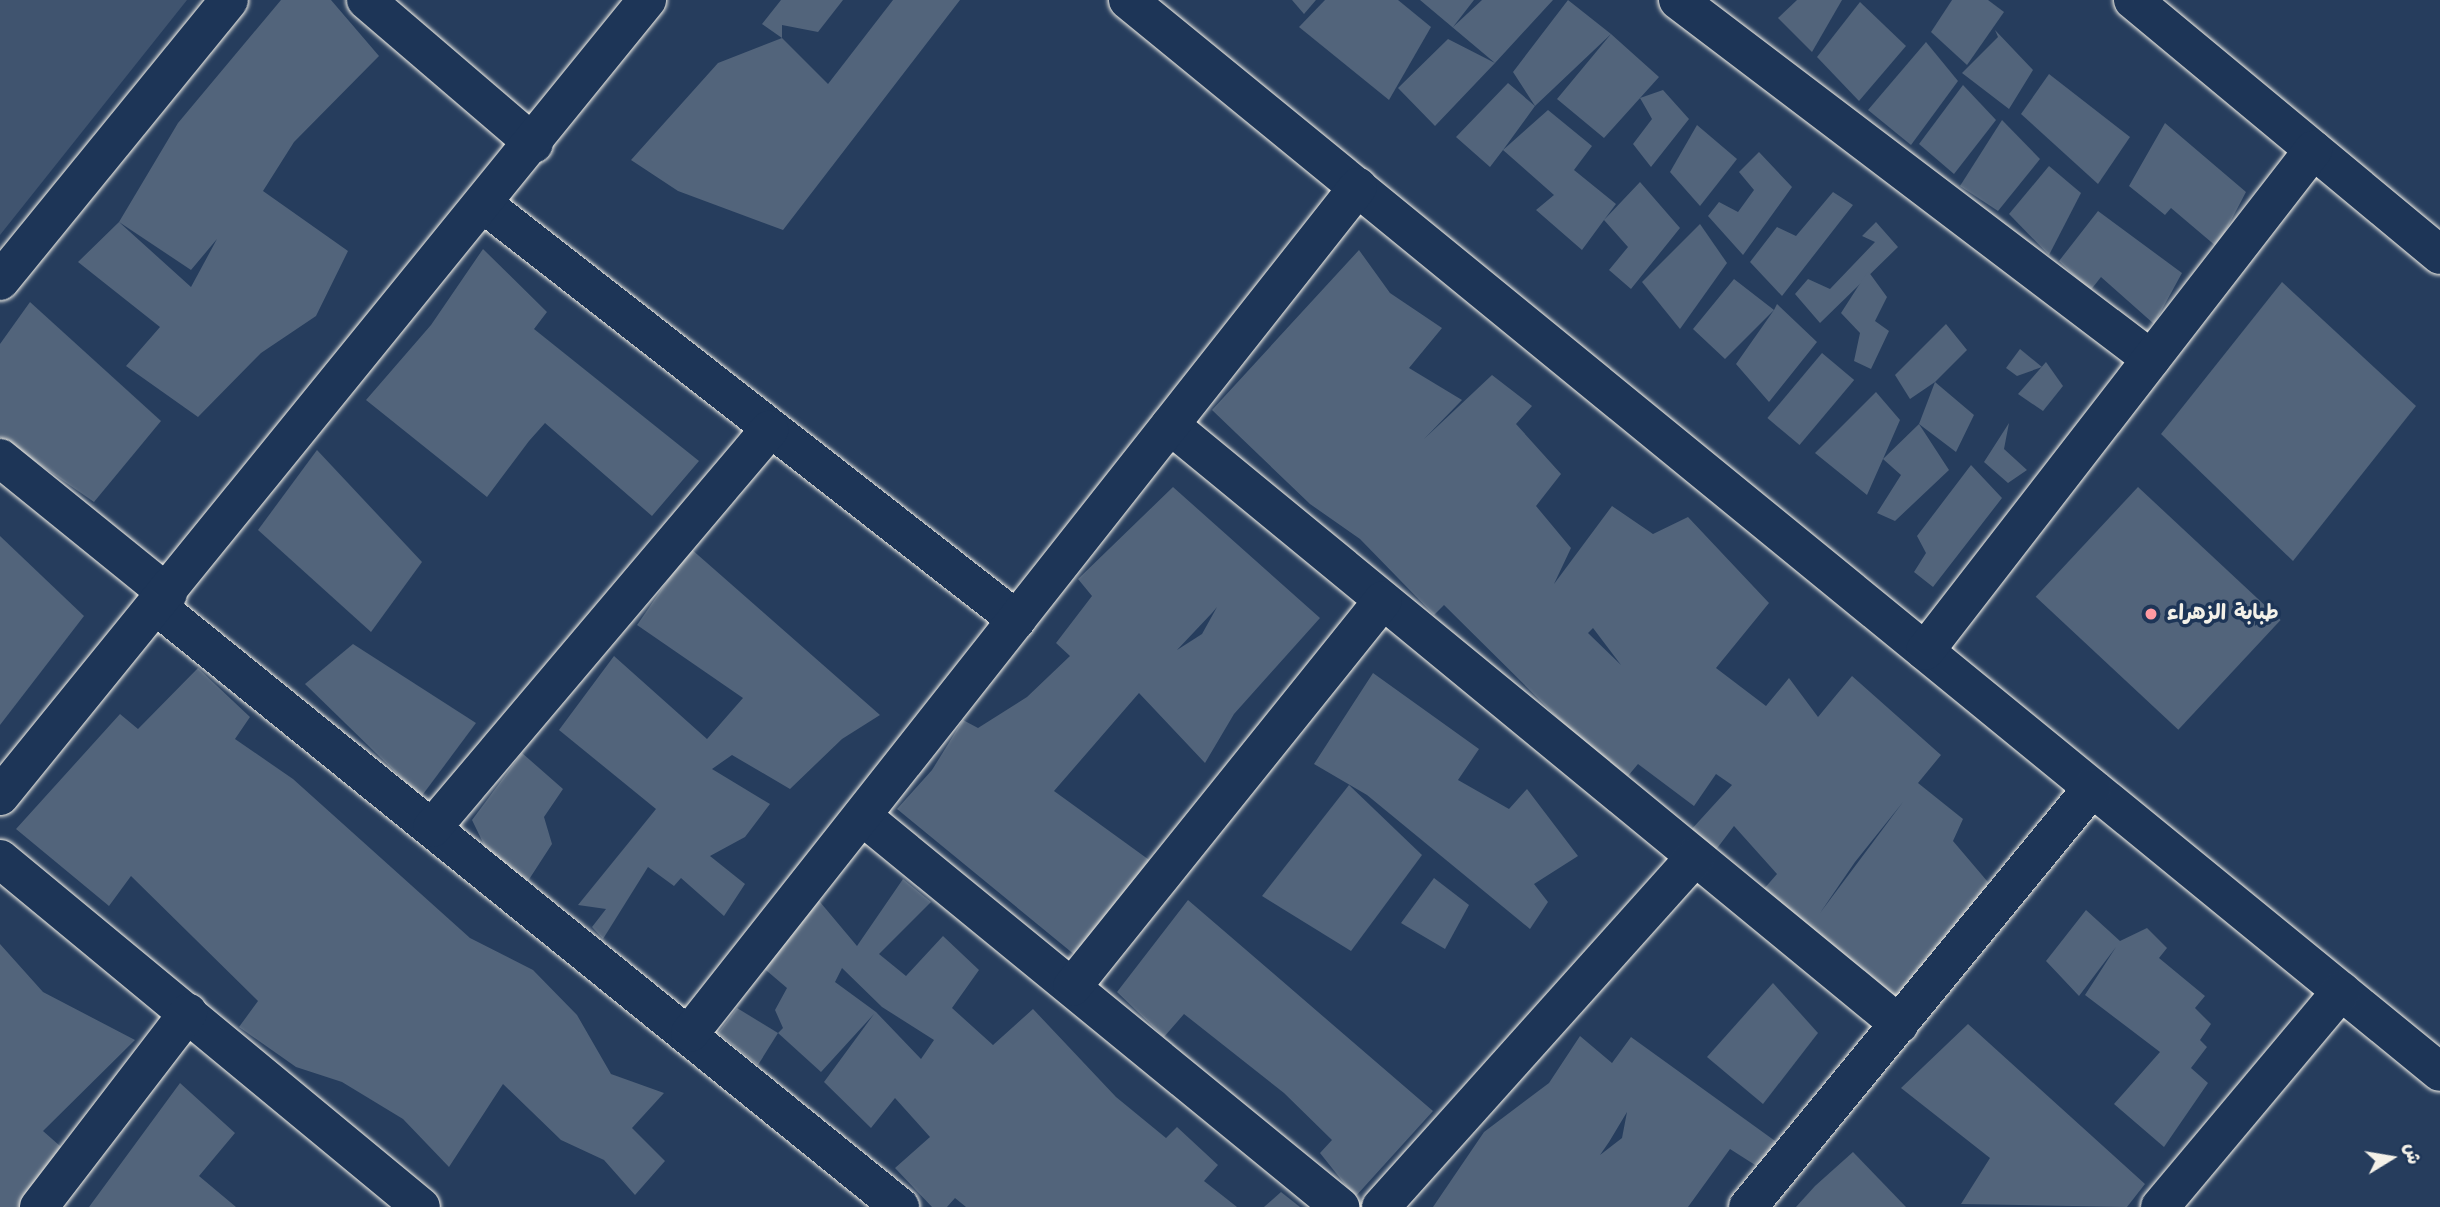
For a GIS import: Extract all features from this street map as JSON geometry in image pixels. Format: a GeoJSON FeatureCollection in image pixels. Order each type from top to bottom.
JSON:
{"type":"FeatureCollection","features":[{"type":"Feature","properties":{"kind":"street"},"geometry":{"type":"LineString","coordinates":[[0,281],[229,0]]}},
{"type":"Feature","properties":{"kind":"street"},"geometry":{"type":"LineString","coordinates":[[366,0],[534,144]]}},
{"type":"Feature","properties":{"kind":"street"},"geometry":{"type":"LineString","coordinates":[[0,796],[486,206],[647,0]]}},
{"type":"Feature","properties":{"kind":"street"},"geometry":{"type":"LineString","coordinates":[[1128,0],[2440,1072]]}},
{"type":"Feature","properties":{"kind":"street"},"geometry":{"type":"LineString","coordinates":[[1678,0],[2151,359]]}},
{"type":"Feature","properties":{"kind":"street"},"geometry":{"type":"LineString","coordinates":[[2133,0],[2440,255]]}},
{"type":"Feature","properties":{"kind":"street"},"geometry":{"type":"LineString","coordinates":[[1925,651],[2313,150]]}},
{"type":"Feature","properties":{"kind":"street"},"geometry":{"type":"LineString","coordinates":[[690,1033],[1357,187]]}},
{"type":"Feature","properties":{"kind":"street"},"geometry":{"type":"LineString","coordinates":[[486,206],[769,430],[1017,620]]}},
{"type":"Feature","properties":{"kind":"street"},"geometry":{"type":"LineString","coordinates":[[1170,425],[1899,1024]]}},
{"type":"Feature","properties":{"kind":"street"},"geometry":{"type":"LineString","coordinates":[[432,828],[769,430]]}},
{"type":"Feature","properties":{"kind":"street"},"geometry":{"type":"LineString","coordinates":[[0,457],[163,601],[432,828],[690,1033],[900,1207]]}},
{"type":"Feature","properties":{"kind":"street"},"geometry":{"type":"LineString","coordinates":[[1072,987],[1383,600]]}},
{"type":"Feature","properties":{"kind":"street"},"geometry":{"type":"LineString","coordinates":[[1748,1207],[2092,788]]}},
{"type":"Feature","properties":{"kind":"street"},"geometry":{"type":"LineString","coordinates":[[862,816],[1340,1207]]}},
{"type":"Feature","properties":{"kind":"street"},"geometry":{"type":"LineString","coordinates":[[1381,1207],[1695,856]]}},
{"type":"Feature","properties":{"kind":"street"},"geometry":{"type":"LineString","coordinates":[[0,859],[421,1207]]}},
{"type":"Feature","properties":{"kind":"street"},"geometry":{"type":"LineString","coordinates":[[2160,1207],[2341,991]]}},
{"type":"Feature","properties":{"kind":"street"},"geometry":{"type":"LineString","coordinates":[[39,1207],[188,1013]]}},
{"type":"Feature","properties":{"kind":"shaded area"},"geometry":{"type":"Polygon","coordinates":[[[0,0],[187,0],[0,235],[0,0]]]}},
{"type":"Feature","properties":{"kind":"building"},"geometry":{"type":"Polygon","coordinates":[[[281,0],[331,0],[379,56],[294,142],[263,191],[348,251],[316,316],[261,353],[198,417],[126,366],[160,327],[78,262],[119,222],[178,123],[281,0]],[[119,222],[191,287],[217,239],[191,270],[119,222]]]}},
{"type":"Feature","properties":{"kind":"building"},"geometry":{"type":"Polygon","coordinates":[[[781,0],[843,0],[818,32],[782,25],[782,38],[762,24],[781,0]]]}},
{"type":"Feature","properties":{"kind":"building"},"geometry":{"type":"Polygon","coordinates":[[[893,0],[960,0],[783,230],[678,191],[631,160],[718,63],[782,38],[828,84],[893,0]]]}},
{"type":"Feature","properties":{"kind":"building"},"geometry":{"type":"Polygon","coordinates":[[[1292,0],[1316,0],[1304,14],[1292,0]]]}},
{"type":"Feature","properties":{"kind":"building"},"geometry":{"type":"Polygon","coordinates":[[[1325,0],[1398,0],[1431,27],[1389,100],[1299,27],[1325,0]]]}},
{"type":"Feature","properties":{"kind":"building"},"geometry":{"type":"Polygon","coordinates":[[[1420,0],[1474,0],[1453,27],[1482,0],[1553,0],[1495,63],[1420,0]]]}},
{"type":"Feature","properties":{"kind":"building"},"geometry":{"type":"Polygon","coordinates":[[[1568,0],[1611,34],[1535,106],[1513,72],[1568,0]]]}},
{"type":"Feature","properties":{"kind":"building"},"geometry":{"type":"Polygon","coordinates":[[[1797,0],[1842,0],[1812,52],[1778,18],[1797,0]]]}},
{"type":"Feature","properties":{"kind":"building"},"geometry":{"type":"Polygon","coordinates":[[[1952,0],[1988,0],[2004,12],[1967,65],[1931,32],[1952,0]]]}},
{"type":"Feature","properties":{"kind":"building"},"geometry":{"type":"Polygon","coordinates":[[[1860,2],[1906,46],[1859,101],[1817,57],[1860,2]]]}},
{"type":"Feature","properties":{"kind":"building"},"geometry":{"type":"Polygon","coordinates":[[[1995,30],[2033,70],[2009,109],[1962,73],[1998,37],[1995,30]]]}},
{"type":"Feature","properties":{"kind":"building"},"geometry":{"type":"Polygon","coordinates":[[[1611,34],[1659,77],[1604,138],[1557,99],[1611,34]]]}},
{"type":"Feature","properties":{"kind":"building"},"geometry":{"type":"Polygon","coordinates":[[[1448,39],[1495,63],[1435,126],[1398,88],[1448,39]]]}},
{"type":"Feature","properties":{"kind":"building"},"geometry":{"type":"Polygon","coordinates":[[[1926,42],[1958,81],[1911,145],[1868,110],[1926,42]]]}},
{"type":"Feature","properties":{"kind":"building"},"geometry":{"type":"Polygon","coordinates":[[[2049,74],[2130,137],[2098,184],[2021,114],[2049,74]]]}},
{"type":"Feature","properties":{"kind":"building"},"geometry":{"type":"Polygon","coordinates":[[[1508,83],[1535,106],[1490,167],[1456,137],[1508,83]]]}},
{"type":"Feature","properties":{"kind":"building"},"geometry":{"type":"Polygon","coordinates":[[[1963,85],[1996,120],[1954,174],[1919,144],[1963,85]]]}},
{"type":"Feature","properties":{"kind":"building"},"geometry":{"type":"Polygon","coordinates":[[[1663,90],[1689,119],[1651,167],[1633,144],[1652,119],[1640,98],[1663,90]]]}},
{"type":"Feature","properties":{"kind":"building"},"geometry":{"type":"Polygon","coordinates":[[[1548,110],[1592,146],[1574,170],[1616,204],[1582,250],[1536,210],[1554,195],[1503,150],[1548,110]]]}},
{"type":"Feature","properties":{"kind":"building"},"geometry":{"type":"Polygon","coordinates":[[[2002,120],[2040,159],[1998,211],[1960,186],[2002,120]]]}},
{"type":"Feature","properties":{"kind":"building"},"geometry":{"type":"Polygon","coordinates":[[[2165,123],[2246,192],[2217,247],[2171,208],[2165,215],[2129,186],[2165,123]]]}},
{"type":"Feature","properties":{"kind":"building"},"geometry":{"type":"Polygon","coordinates":[[[1697,125],[1737,159],[1700,206],[1670,172],[1697,125]]]}},
{"type":"Feature","properties":{"kind":"building"},"geometry":{"type":"Polygon","coordinates":[[[1759,152],[1792,187],[1743,255],[1708,216],[1719,202],[1738,212],[1754,190],[1739,172],[1759,152]]]}},
{"type":"Feature","properties":{"kind":"building"},"geometry":{"type":"Polygon","coordinates":[[[2049,166],[2081,193],[2049,255],[2009,214],[2049,166]]]}},
{"type":"Feature","properties":{"kind":"building"},"geometry":{"type":"Polygon","coordinates":[[[1640,182],[1680,228],[1631,289],[1609,270],[1628,247],[1604,220],[1640,182]]]}},
{"type":"Feature","properties":{"kind":"building"},"geometry":{"type":"Polygon","coordinates":[[[1833,192],[1853,205],[1782,296],[1750,262],[1777,227],[1796,236],[1833,192]]]}},
{"type":"Feature","properties":{"kind":"building"},"geometry":{"type":"Polygon","coordinates":[[[2098,211],[2182,273],[2154,324],[2101,277],[2090,291],[2059,261],[2098,211]]]}},
{"type":"Feature","properties":{"kind":"building"},"geometry":{"type":"Polygon","coordinates":[[[1876,222],[1898,247],[1820,323],[1795,294],[1808,279],[1830,289],[1875,242],[1862,236],[1876,222]]]}},
{"type":"Feature","properties":{"kind":"building"},"geometry":{"type":"Polygon","coordinates":[[[1700,224],[1727,263],[1680,329],[1642,282],[1700,224]]]}},
{"type":"Feature","properties":{"kind":"building"},"geometry":{"type":"Polygon","coordinates":[[[483,249],[547,312],[534,329],[699,461],[652,516],[545,423],[487,497],[366,400],[431,325],[483,249]]]}},
{"type":"Feature","properties":{"kind":"building"},"geometry":{"type":"Polygon","coordinates":[[[1359,250],[1390,293],[1442,328],[1409,368],[1462,400],[1424,439],[1492,375],[1532,406],[1516,424],[1561,474],[1536,506],[1571,548],[1554,584],[1612,506],[1653,534],[1688,517],[1769,603],[1716,668],[1766,706],[1789,678],[1818,717],[1852,676],[1941,755],[1918,783],[1963,819],[1953,841],[1993,888],[1900,1003],[1763,890],[1777,874],[1734,826],[1715,851],[1690,831],[1732,785],[1716,774],[1694,806],[1638,764],[1628,776],[1573,733],[1444,605],[1434,615],[1360,539],[1310,504],[1212,410],[1359,250]],[[1593,628],[1588,633],[1621,665],[1593,628]],[[1903,802],[1855,862],[1820,913],[1903,802]]]}},
{"type":"Feature","properties":{"kind":"building"},"geometry":{"type":"Polygon","coordinates":[[[1868,271],[1887,297],[1875,321],[1889,331],[1871,369],[1854,361],[1860,333],[1841,313],[1868,271]]]}},
{"type":"Feature","properties":{"kind":"building"},"geometry":{"type":"Polygon","coordinates":[[[1734,279],[1774,310],[1725,359],[1693,329],[1734,279]]]}},
{"type":"Feature","properties":{"kind":"building"},"geometry":{"type":"Polygon","coordinates":[[[2282,282],[2416,406],[2293,561],[2161,434],[2282,282]]]}},
{"type":"Feature","properties":{"kind":"building"},"geometry":{"type":"Polygon","coordinates":[[[30,302],[161,421],[94,502],[0,437],[0,344],[30,302]]]}},
{"type":"Feature","properties":{"kind":"building"},"geometry":{"type":"Polygon","coordinates":[[[1777,304],[1817,342],[1769,402],[1736,364],[1777,304]]]}},
{"type":"Feature","properties":{"kind":"building"},"geometry":{"type":"Polygon","coordinates":[[[1946,324],[1967,350],[1935,382],[1910,399],[1895,375],[1946,324]]]}},
{"type":"Feature","properties":{"kind":"building"},"geometry":{"type":"Polygon","coordinates":[[[2020,349],[2042,367],[2017,376],[2006,368],[2020,349]]]}},
{"type":"Feature","properties":{"kind":"building"},"geometry":{"type":"Polygon","coordinates":[[[1822,353],[1854,380],[1800,445],[1767,418],[1822,353]]]}},
{"type":"Feature","properties":{"kind":"building"},"geometry":{"type":"Polygon","coordinates":[[[2046,362],[2063,386],[2043,411],[2018,394],[2046,362]]]}},
{"type":"Feature","properties":{"kind":"building"},"geometry":{"type":"Polygon","coordinates":[[[1935,382],[1974,415],[1956,452],[1919,424],[1935,382]]]}},
{"type":"Feature","properties":{"kind":"building"},"geometry":{"type":"Polygon","coordinates":[[[1876,392],[1900,420],[1867,495],[1815,453],[1876,392]]]}},
{"type":"Feature","properties":{"kind":"building"},"geometry":{"type":"Polygon","coordinates":[[[2009,423],[2004,449],[2027,470],[2008,483],[1984,462],[2009,423]]]}},
{"type":"Feature","properties":{"kind":"building"},"geometry":{"type":"Polygon","coordinates":[[[1919,424],[1949,470],[1895,521],[1877,513],[1901,475],[1883,459],[1919,424]]]}},
{"type":"Feature","properties":{"kind":"building"},"geometry":{"type":"Polygon","coordinates":[[[317,450],[422,562],[371,632],[258,530],[317,450]]]}},
{"type":"Feature","properties":{"kind":"building"},"geometry":{"type":"Polygon","coordinates":[[[1971,465],[2002,498],[1933,587],[1914,572],[1926,553],[1917,536],[1971,465]]]}},
{"type":"Feature","properties":{"kind":"building"},"geometry":{"type":"Polygon","coordinates":[[[1173,487],[1320,618],[1234,714],[1205,763],[1139,693],[1054,791],[1152,862],[1081,960],[897,809],[932,770],[963,720],[978,728],[1027,697],[1070,656],[1056,643],[1092,596],[1078,579],[1173,487]],[[1217,607],[1177,650],[1202,634],[1217,607]]]}},
{"type":"Feature","properties":{"kind":"building"},"geometry":{"type":"Polygon","coordinates":[[[2138,487],[2281,620],[2178,730],[2036,597],[2138,487]]]}},
{"type":"Feature","properties":{"kind":"building"},"geometry":{"type":"Polygon","coordinates":[[[0,536],[84,616],[0,725],[0,536]]]}},
{"type":"Feature","properties":{"kind":"building"},"geometry":{"type":"Polygon","coordinates":[[[690,548],[880,715],[842,739],[790,789],[732,755],[712,769],[770,804],[745,837],[710,856],[745,884],[724,916],[681,878],[674,886],[648,867],[603,939],[592,927],[606,909],[578,905],[656,809],[559,730],[614,656],[707,739],[743,698],[637,625],[690,548]]]}},
{"type":"Feature","properties":{"kind":"building"},"geometry":{"type":"Polygon","coordinates":[[[353,644],[476,723],[421,797],[305,684],[353,644]]]}},
{"type":"Feature","properties":{"kind":"building"},"geometry":{"type":"Polygon","coordinates":[[[198,668],[250,717],[235,739],[293,779],[470,938],[533,970],[577,1015],[611,1074],[664,1093],[632,1128],[665,1161],[635,1195],[604,1160],[561,1140],[503,1084],[449,1167],[403,1119],[342,1082],[296,1067],[239,1027],[258,1001],[131,876],[109,906],[16,829],[120,714],[138,729],[198,668]]]}},
{"type":"Feature","properties":{"kind":"building"},"geometry":{"type":"Polygon","coordinates":[[[1373,673],[1479,749],[1458,780],[1509,809],[1527,789],[1578,856],[1534,884],[1548,902],[1530,929],[1367,795],[1314,764],[1373,673]]]}},
{"type":"Feature","properties":{"kind":"building"},"geometry":{"type":"Polygon","coordinates":[[[522,753],[563,789],[544,817],[552,844],[528,881],[489,855],[472,820],[522,753]]]}},
{"type":"Feature","properties":{"kind":"building"},"geometry":{"type":"Polygon","coordinates":[[[1349,785],[1422,855],[1351,951],[1262,896],[1349,785]]]}},
{"type":"Feature","properties":{"kind":"building"},"geometry":{"type":"Polygon","coordinates":[[[1434,878],[1469,905],[1445,949],[1401,923],[1434,878]]]}},
{"type":"Feature","properties":{"kind":"building"},"geometry":{"type":"Polygon","coordinates":[[[903,879],[931,902],[879,954],[906,976],[943,936],[979,970],[952,1008],[993,1045],[1033,1009],[1116,1097],[1166,1138],[1177,1127],[1218,1165],[1204,1181],[1237,1207],[966,1207],[955,1198],[947,1207],[932,1207],[895,1168],[930,1137],[895,1098],[871,1128],[824,1082],[874,1014],[821,1072],[778,1033],[783,1028],[775,1010],[787,988],[761,966],[787,941],[815,896],[857,946],[903,879]],[[842,968],[835,982],[876,1012],[921,1059],[934,1040],[882,1007],[842,968]]]}},
{"type":"Feature","properties":{"kind":"building"},"geometry":{"type":"Polygon","coordinates":[[[1188,900],[1433,1111],[1355,1197],[1320,1153],[1332,1140],[1284,1093],[1184,1014],[1164,1037],[1117,992],[1188,900]]]}},
{"type":"Feature","properties":{"kind":"building"},"geometry":{"type":"Polygon","coordinates":[[[2086,910],[2120,941],[2147,928],[2167,948],[2159,958],[2205,996],[2195,1008],[2211,1024],[2200,1040],[2207,1047],[2191,1068],[2208,1083],[2164,1147],[2114,1104],[2160,1052],[2085,995],[2116,947],[2079,996],[2046,961],[2086,910]]]}},
{"type":"Feature","properties":{"kind":"building"},"geometry":{"type":"Polygon","coordinates":[[[0,944],[43,992],[135,1040],[43,1131],[76,1160],[31,1207],[0,1207],[0,944]]]}},
{"type":"Feature","properties":{"kind":"building"},"geometry":{"type":"Polygon","coordinates":[[[1773,983],[1818,1033],[1763,1104],[1707,1057],[1773,983]]]}},
{"type":"Feature","properties":{"kind":"building"},"geometry":{"type":"Polygon","coordinates":[[[737,1008],[778,1033],[758,1065],[718,1033],[737,1008]]]}},
{"type":"Feature","properties":{"kind":"building"},"geometry":{"type":"Polygon","coordinates":[[[1968,1024],[2145,1184],[2127,1207],[1961,1204],[1990,1158],[1901,1088],[1968,1024]]]}},
{"type":"Feature","properties":{"kind":"building"},"geometry":{"type":"Polygon","coordinates":[[[1580,1036],[1612,1063],[1631,1037],[1782,1146],[1766,1172],[1730,1149],[1688,1207],[1433,1207],[1484,1132],[1549,1083],[1580,1036]],[[1627,1112],[1600,1155],[1622,1138],[1627,1112]]]}},
{"type":"Feature","properties":{"kind":"building"},"geometry":{"type":"Polygon","coordinates":[[[180,1083],[235,1133],[199,1176],[236,1207],[89,1207],[180,1083]]]}},
{"type":"Feature","properties":{"kind":"building"},"geometry":{"type":"Polygon","coordinates":[[[1853,1152],[1906,1207],[1796,1207],[1815,1186],[1853,1152]]]}},
{"type":"Feature","properties":{"kind":"building"},"geometry":{"type":"Polygon","coordinates":[[[1281,1192],[1300,1207],[1264,1207],[1281,1192]]]}},
{"type":"Feature","properties":{"kind":"place","name":"طبابة الزهراء"},"geometry":{"type":"Point","coordinates":[2151,614]}}]}
